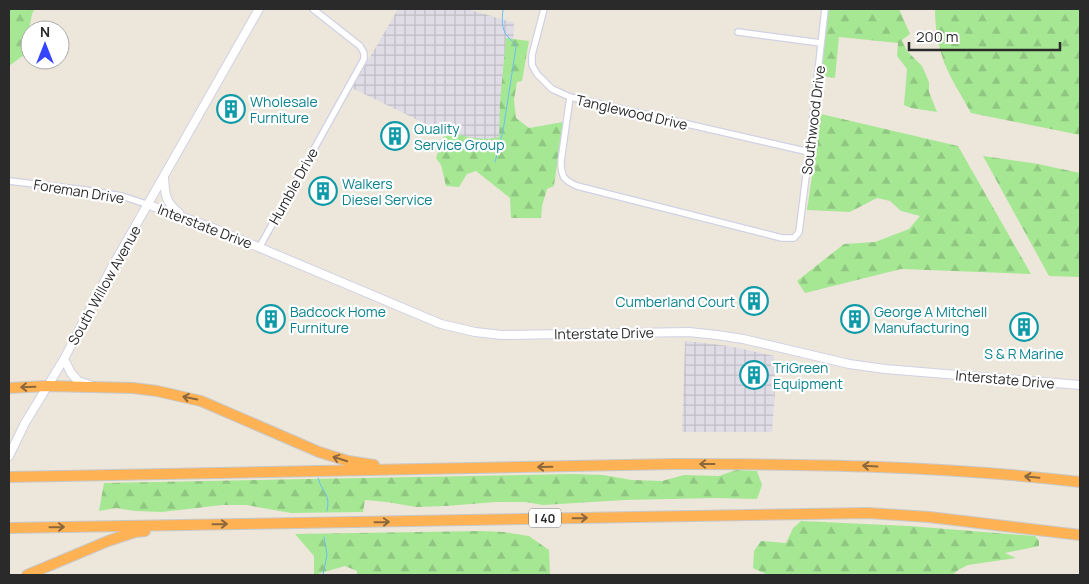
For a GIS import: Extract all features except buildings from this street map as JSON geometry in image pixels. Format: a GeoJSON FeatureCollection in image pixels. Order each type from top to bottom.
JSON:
{"type":"FeatureCollection","features":[{"type":"Feature","properties":{"kind":"highway"},"geometry":{"type":"LineString","coordinates":[[9,388],[47,386],[157,391],[201,401],[319,452],[348,461],[406,469]]}},
{"type":"Feature","properties":{"kind":"highway"},"geometry":{"type":"LineString","coordinates":[[9,477],[675,464],[776,464],[859,466],[964,472],[1080,482]]}},
{"type":"Feature","properties":{"kind":"highway","name":"I 40"},"geometry":{"type":"LineString","coordinates":[[9,528],[868,513],[928,517],[1080,535]]}},
{"type":"Feature","properties":{"kind":"highway"},"geometry":{"type":"LineString","coordinates":[[27,575],[108,541],[135,532],[190,525]]}},
{"type":"Feature","properties":{"kind":"main road","name":"South Willow Avenue"},"geometry":{"type":"LineString","coordinates":[[10,454],[25,422],[64,359],[114,265],[259,9]]}},
{"type":"Feature","properties":{"kind":"main road"},"geometry":{"type":"LineString","coordinates":[[164,177],[167,200],[172,208],[184,218]]}},
{"type":"Feature","properties":{"kind":"main road","name":"Interstate Drive"},"geometry":{"type":"LineString","coordinates":[[149,205],[213,228],[441,324],[475,332],[502,334],[689,332],[740,339],[849,364],[885,369],[1080,385]]}},
{"type":"Feature","properties":{"kind":"main road"},"geometry":{"type":"LineString","coordinates":[[64,359],[71,373],[78,381],[102,388]]}},
{"type":"Feature","properties":{"kind":"street","name":"Humble Drive"},"geometry":{"type":"LineString","coordinates":[[259,248],[364,59],[364,53],[360,46],[313,9]]}},
{"type":"Feature","properties":{"kind":"street"},"geometry":{"type":"LineString","coordinates":[[544,9],[532,54],[532,65],[537,74],[552,90],[570,97]]}},
{"type":"Feature","properties":{"kind":"street","name":"Southwood Drive"},"geometry":{"type":"LineString","coordinates":[[799,232],[825,9]]}},
{"type":"Feature","properties":{"kind":"street"},"geometry":{"type":"LineString","coordinates":[[738,32],[821,43]]}},
{"type":"Feature","properties":{"kind":"street","name":"Tanglewood Drive"},"geometry":{"type":"LineString","coordinates":[[799,232],[794,238],[782,238],[570,184],[564,179],[561,171],[561,161],[570,97],[809,152]]}},
{"type":"Feature","properties":{"kind":"street","name":"Foreman Drive"},"geometry":{"type":"LineString","coordinates":[[9,181],[122,196],[149,205]]}},
{"type":"Feature","properties":{"kind":"shaded area"},"geometry":{"type":"Polygon","coordinates":[[[398,9],[468,9],[514,23],[510,146],[473,147],[352,88],[398,9]]]}},
{"type":"Feature","properties":{"kind":"shaded area"},"geometry":{"type":"Polygon","coordinates":[[[686,341],[729,346],[774,356],[775,391],[772,432],[682,432],[686,341]]]}},
{"type":"Feature","properties":{"kind":"green space"},"geometry":{"type":"Polygon","coordinates":[[[9,9],[35,9],[31,20],[20,20],[20,58],[9,66],[9,9]]]}},
{"type":"Feature","properties":{"kind":"green space"},"geometry":{"type":"Polygon","coordinates":[[[827,9],[899,9],[910,34],[902,40],[907,51],[922,66],[929,82],[929,92],[937,112],[904,105],[907,69],[897,56],[898,43],[839,37],[835,78],[821,76],[827,9]]]}},
{"type":"Feature","properties":{"kind":"green space"},"geometry":{"type":"Polygon","coordinates":[[[935,9],[1080,9],[1080,135],[971,113],[944,63],[936,27],[935,9]]]}},
{"type":"Feature","properties":{"kind":"green space"},"geometry":{"type":"Polygon","coordinates":[[[506,38],[529,41],[522,81],[517,82],[514,100],[516,118],[529,128],[563,122],[554,186],[547,189],[541,218],[511,218],[510,198],[476,171],[467,174],[459,187],[446,186],[441,165],[436,158],[445,132],[486,139],[499,137],[500,101],[506,38]]]}},
{"type":"Feature","properties":{"kind":"green space"},"geometry":{"type":"Polygon","coordinates":[[[821,114],[958,146],[1031,274],[901,269],[805,293],[797,281],[844,244],[875,242],[909,229],[920,216],[901,211],[890,201],[877,198],[850,212],[807,210],[821,114]]]}},
{"type":"Feature","properties":{"kind":"green space"},"geometry":{"type":"Polygon","coordinates":[[[983,156],[1038,164],[1080,173],[1080,277],[1049,276],[983,156]]]}},
{"type":"Feature","properties":{"kind":"green space"},"geometry":{"type":"Polygon","coordinates":[[[736,470],[757,471],[762,485],[757,499],[625,500],[543,505],[525,502],[496,502],[416,507],[365,500],[363,512],[291,513],[246,505],[222,505],[162,512],[116,508],[99,511],[104,483],[572,474],[662,481],[684,475],[719,476],[736,470]]]}},
{"type":"Feature","properties":{"kind":"green space"},"geometry":{"type":"Polygon","coordinates":[[[801,521],[909,526],[1035,536],[1039,541],[1039,546],[1005,553],[1016,558],[968,565],[952,575],[768,575],[753,568],[754,551],[761,541],[786,543],[793,528],[801,521]]]}},
{"type":"Feature","properties":{"kind":"green space"},"geometry":{"type":"Polygon","coordinates":[[[481,531],[529,536],[549,550],[550,575],[357,575],[357,571],[345,566],[314,575],[314,556],[295,534],[481,531]]]}},
{"type":"Feature","properties":{"kind":"waterway"},"geometry":{"type":"LineString","coordinates":[[495,162],[503,131],[516,47],[504,31],[503,9]]}},
{"type":"Feature","properties":{"kind":"waterway"},"geometry":{"type":"LineString","coordinates":[[318,478],[328,500],[327,511]]}},
{"type":"Feature","properties":{"kind":"waterway"},"geometry":{"type":"LineString","coordinates":[[323,575],[327,555],[324,537]]}},
{"type":"Feature","properties":{"kind":"place","name":"Wholesale Furniture"},"geometry":{"type":"Point","coordinates":[231,109]}},
{"type":"Feature","properties":{"kind":"place","name":"Quality Service Group"},"geometry":{"type":"Point","coordinates":[395,136]}},
{"type":"Feature","properties":{"kind":"place","name":"Walkers Diesel Service"},"geometry":{"type":"Point","coordinates":[323,191]}},
{"type":"Feature","properties":{"kind":"place","name":"Cumberland Court"},"geometry":{"type":"Point","coordinates":[754,301]}},
{"type":"Feature","properties":{"kind":"place","name":"Badcock Home Furniture"},"geometry":{"type":"Point","coordinates":[271,319]}},
{"type":"Feature","properties":{"kind":"place","name":"George A Mitchell Manufacturing"},"geometry":{"type":"Point","coordinates":[855,319]}},
{"type":"Feature","properties":{"kind":"place","name":"S & R Marine"},"geometry":{"type":"Point","coordinates":[1024,327]}},
{"type":"Feature","properties":{"kind":"place","name":"TriGreen Equipment"},"geometry":{"type":"Point","coordinates":[754,375]}}]}
